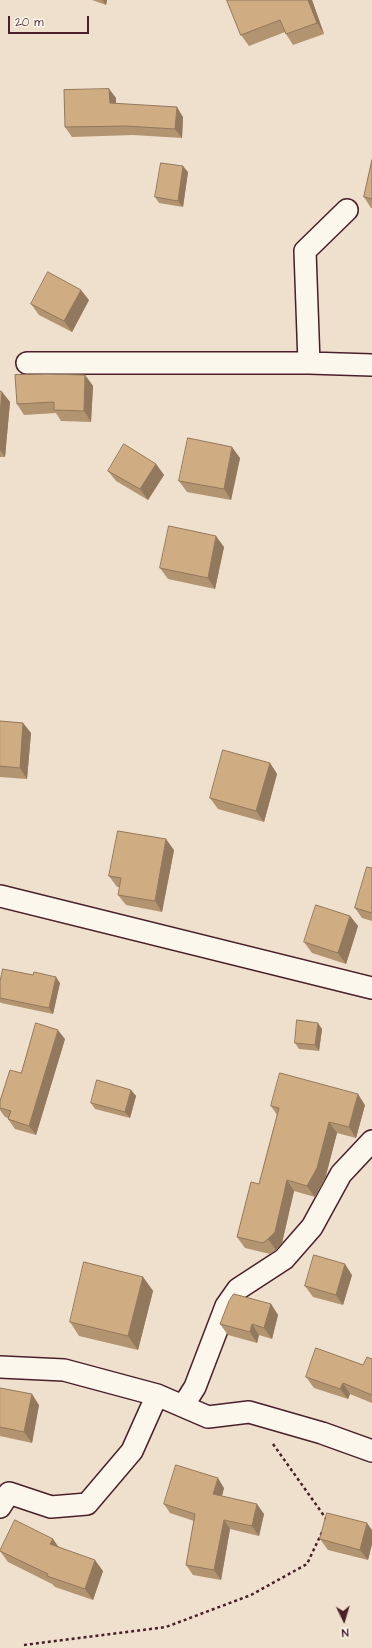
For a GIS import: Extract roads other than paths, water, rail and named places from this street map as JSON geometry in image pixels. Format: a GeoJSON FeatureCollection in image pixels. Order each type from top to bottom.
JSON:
{"type":"FeatureCollection","features":[{"type":"Feature","properties":{"kind":"street"},"geometry":{"type":"LineString","coordinates":[[309,362],[305,251],[347,210]]}},
{"type":"Feature","properties":{"kind":"street"},"geometry":{"type":"LineString","coordinates":[[27,363],[309,362],[372,365]]}},
{"type":"Feature","properties":{"kind":"street"},"geometry":{"type":"LineString","coordinates":[[0,896],[372,988]]}},
{"type":"Feature","properties":{"kind":"street"},"geometry":{"type":"LineString","coordinates":[[183,1406],[195,1387],[226,1306],[238,1290],[284,1259],[312,1227],[341,1174],[372,1141]]}},
{"type":"Feature","properties":{"kind":"street"},"geometry":{"type":"LineString","coordinates":[[0,1367],[64,1370],[156,1395],[208,1417],[249,1412],[322,1433],[372,1451]]}},
{"type":"Feature","properties":{"kind":"street"},"geometry":{"type":"LineString","coordinates":[[0,1506],[9,1493],[51,1507],[87,1504],[132,1451],[156,1395]]}}]}
